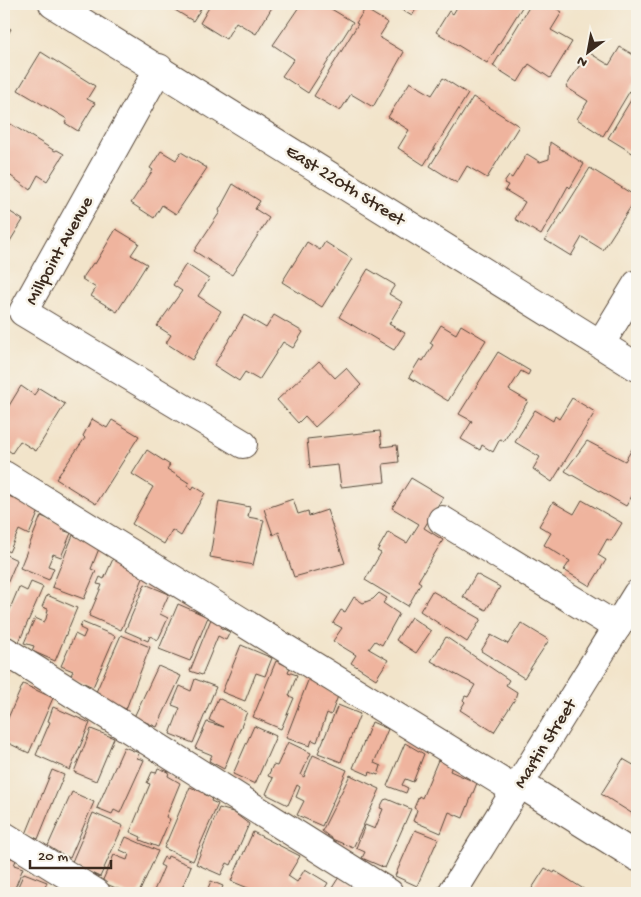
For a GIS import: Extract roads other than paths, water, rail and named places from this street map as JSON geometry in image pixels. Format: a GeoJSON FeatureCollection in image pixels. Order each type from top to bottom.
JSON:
{"type":"FeatureCollection","features":[{"type":"Feature","properties":{"kind":"street","name":"East 220th Street"},"geometry":{"type":"LineString","coordinates":[[53,4],[159,68],[637,367]]}},
{"type":"Feature","properties":{"kind":"street","name":"Millpoint Avenue"},"geometry":{"type":"LineString","coordinates":[[159,68],[23,312],[243,444]]}},
{"type":"Feature","properties":{"kind":"street"},"geometry":{"type":"LineString","coordinates":[[601,343],[637,284]]}},
{"type":"Feature","properties":{"kind":"street"},"geometry":{"type":"LineString","coordinates":[[4,475],[637,857]]}},
{"type":"Feature","properties":{"kind":"street"},"geometry":{"type":"LineString","coordinates":[[442,520],[617,626]]}},
{"type":"Feature","properties":{"kind":"street","name":"Martin Street"},"geometry":{"type":"LineString","coordinates":[[452,893],[637,594]]}},
{"type":"Feature","properties":{"kind":"street"},"geometry":{"type":"LineString","coordinates":[[4,650],[389,893]]}},
{"type":"Feature","properties":{"kind":"street"},"geometry":{"type":"LineString","coordinates":[[4,836],[96,893]]}}]}
